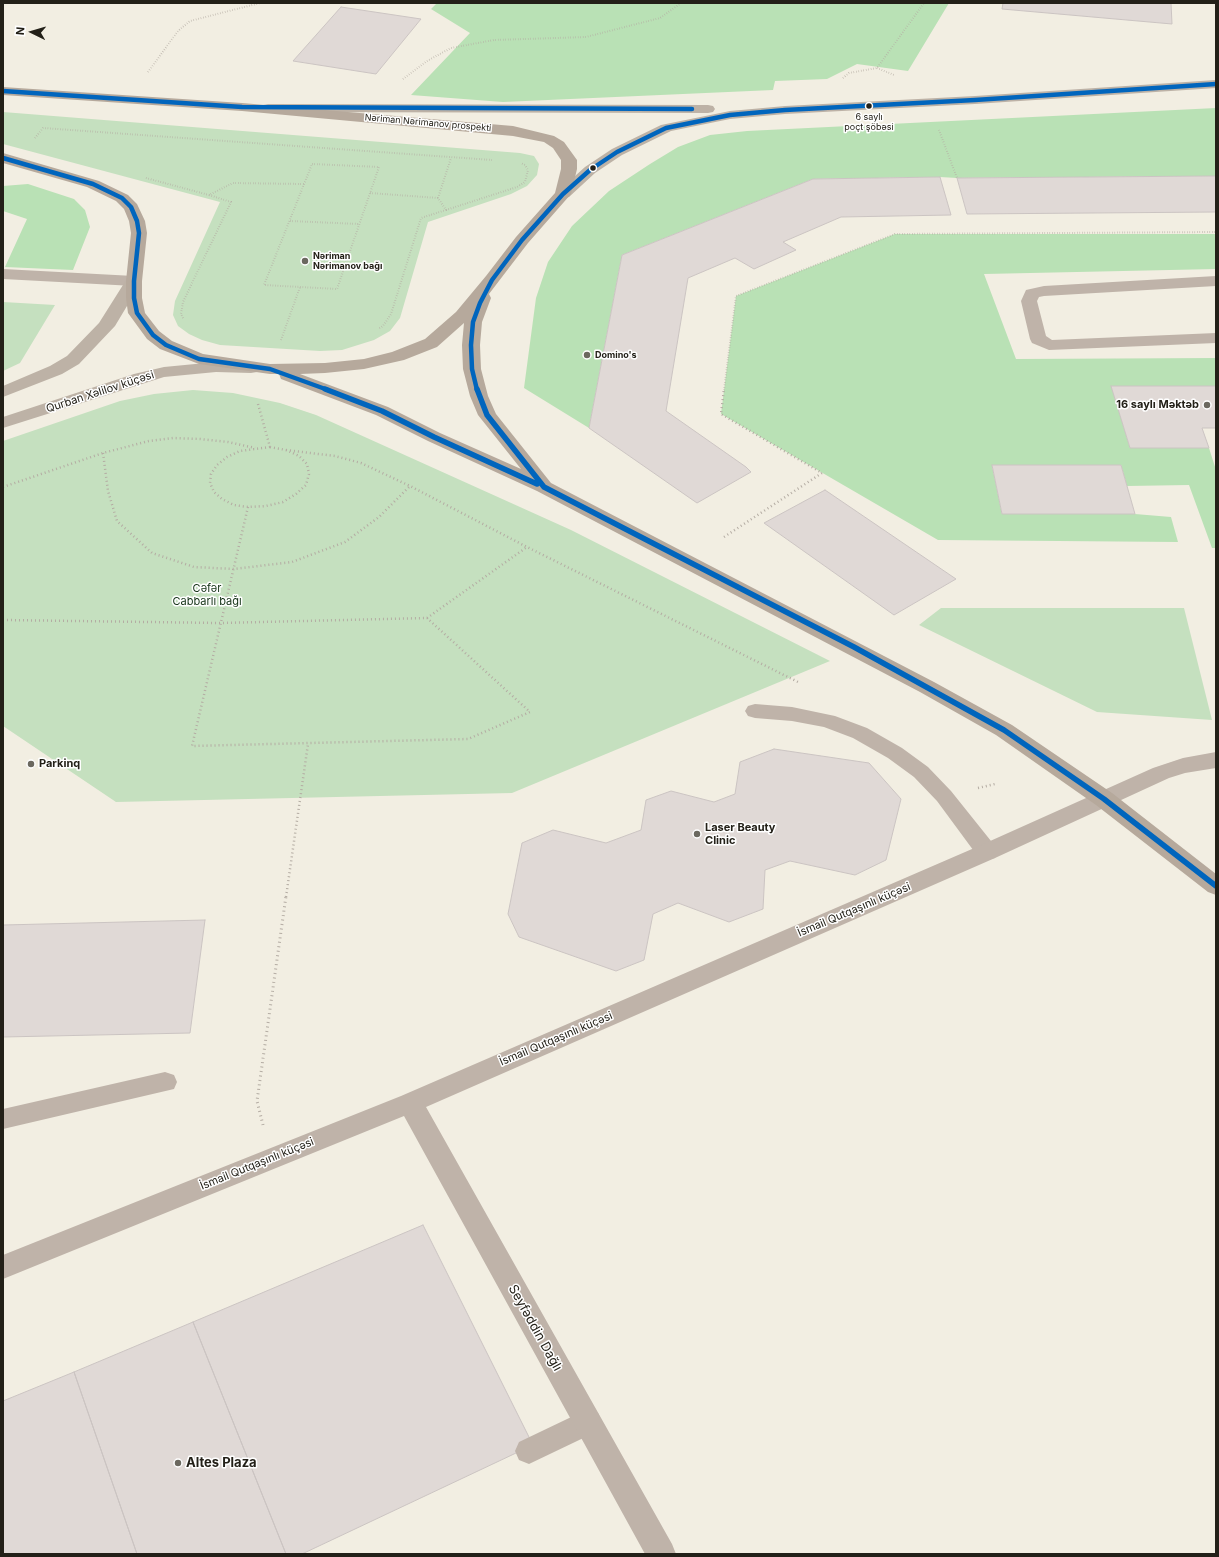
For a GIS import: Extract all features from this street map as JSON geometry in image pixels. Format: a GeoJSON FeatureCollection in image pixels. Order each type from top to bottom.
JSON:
{"type":"FeatureCollection","features":[{"type":"Feature","properties":{"kind":"main road","name":"Nəriman Nərimanov prospekti"},"geometry":{"type":"LineString","coordinates":[[6,161],[93,184],[122,198],[131,207],[140,233],[134,281],[134,298],[137,313],[153,335],[166,345],[199,359],[270,369],[344,367],[381,361],[413,351],[431,342],[445,332],[462,316],[492,280],[522,240],[563,194],[590,170],[617,152],[666,128],[730,115],[785,110],[1216,84]]}},
{"type":"Feature","properties":{"kind":"main road","name":"Nəriman Nərimanov prospekti"},"geometry":{"type":"LineString","coordinates":[[3,91],[242,107],[532,134],[548,139],[559,145],[565,152],[569,160],[569,169],[563,194]]}},
{"type":"Feature","properties":{"kind":"main road","name":"Nəriman Nərimanov prospekti"},"geometry":{"type":"LineString","coordinates":[[242,107],[785,110]]}},
{"type":"Feature","properties":{"kind":"main road"},"geometry":{"type":"LineString","coordinates":[[492,280],[480,303],[473,322],[471,345],[472,369],[479,396],[487,415],[544,487]]}},
{"type":"Feature","properties":{"kind":"main road"},"geometry":{"type":"LineString","coordinates":[[3,392],[56,370],[74,360],[106,326],[134,281]]}},
{"type":"Feature","properties":{"kind":"main road","name":"Qurban Xəlilov küçəsi"},"geometry":{"type":"LineString","coordinates":[[3,423],[119,384],[164,372],[216,367],[270,369]]}},
{"type":"Feature","properties":{"kind":"main road"},"geometry":{"type":"LineString","coordinates":[[270,369],[382,411],[434,437],[544,487],[927,687],[1004,730],[1104,799],[1216,886]]}},
{"type":"Feature","properties":{"kind":"street","name":"İsmail Qutqaşınlı küçəsi"},"geometry":{"type":"LineString","coordinates":[[3,1267],[410,1103],[987,852],[1161,773],[1183,766],[1216,760]]}},
{"type":"Feature","properties":{"kind":"street","name":"Seyfəddin Dağlı"},"geometry":{"type":"LineString","coordinates":[[410,1103],[661,1554]]}},
{"type":"Feature","properties":{"kind":"lane"},"geometry":{"type":"LineString","coordinates":[[3,274],[134,281]]}},
{"type":"Feature","properties":{"kind":"lane"},"geometry":{"type":"LineString","coordinates":[[1216,281],[1044,291],[1032,293],[1029,301],[1038,339],[1049,345],[1216,338]]}},
{"type":"Feature","properties":{"kind":"lane"},"geometry":{"type":"LineString","coordinates":[[755,711],[792,714],[828,721],[860,733],[895,753],[921,772],[944,796],[987,852]]}},
{"type":"Feature","properties":{"kind":"lane"},"geometry":{"type":"LineString","coordinates":[[3,1119],[165,1082]]}},
{"type":"Feature","properties":{"kind":"lane"},"geometry":{"type":"LineString","coordinates":[[529,1451],[588,1422]]}},
{"type":"Feature","properties":{"kind":"path"},"geometry":{"type":"LineString","coordinates":[[147,73],[178,31],[190,22],[229,10],[260,3]]}},
{"type":"Feature","properties":{"kind":"path"},"geometry":{"type":"LineString","coordinates":[[402,80],[426,60],[451,48],[494,40],[586,37],[660,18],[681,3]]}},
{"type":"Feature","properties":{"kind":"path"},"geometry":{"type":"LineString","coordinates":[[840,80],[849,73],[877,68],[924,3]]}},
{"type":"Feature","properties":{"kind":"path"},"geometry":{"type":"LineString","coordinates":[[936,124],[957,178]]}},
{"type":"Feature","properties":{"kind":"path"},"geometry":{"type":"LineString","coordinates":[[43,128],[494,160]]}},
{"type":"Feature","properties":{"kind":"path"},"geometry":{"type":"LineString","coordinates":[[438,198],[451,158]]}},
{"type":"Feature","properties":{"kind":"path"},"geometry":{"type":"LineString","coordinates":[[372,332],[383,326],[391,314],[421,218],[517,187],[525,182],[528,170],[525,165],[519,162]]}},
{"type":"Feature","properties":{"kind":"path"},"geometry":{"type":"LineString","coordinates":[[312,164],[379,167],[337,289],[264,285],[304,184],[312,164]]}},
{"type":"Feature","properties":{"kind":"path"},"geometry":{"type":"LineString","coordinates":[[185,324],[181,314],[183,302],[230,202],[209,195],[232,183],[304,184]]}},
{"type":"Feature","properties":{"kind":"path"},"geometry":{"type":"LineString","coordinates":[[370,193],[438,198]]}},
{"type":"Feature","properties":{"kind":"path"},"geometry":{"type":"LineString","coordinates":[[438,198],[446,210]]}},
{"type":"Feature","properties":{"kind":"path"},"geometry":{"type":"LineString","coordinates":[[290,221],[359,224]]}},
{"type":"Feature","properties":{"kind":"path"},"geometry":{"type":"LineString","coordinates":[[724,538],[822,473],[721,414],[736,296],[895,234],[1216,232]]}},
{"type":"Feature","properties":{"kind":"path"},"geometry":{"type":"LineString","coordinates":[[279,345],[300,287]]}},
{"type":"Feature","properties":{"kind":"path"},"geometry":{"type":"LineString","coordinates":[[258,404],[270,447]]}},
{"type":"Feature","properties":{"kind":"path"},"geometry":{"type":"LineString","coordinates":[[3,487],[103,453],[143,443],[173,438],[228,442],[255,448]]}},
{"type":"Feature","properties":{"kind":"path"},"geometry":{"type":"LineString","coordinates":[[286,450],[299,456],[307,464],[309,474],[306,485],[296,494],[283,502],[266,506],[248,507],[234,504],[222,499],[214,492],[210,483],[211,474],[217,465],[227,457],[240,451],[255,448],[270,447],[336,456],[361,463],[410,486],[527,547],[806,686],[828,721]]}},
{"type":"Feature","properties":{"kind":"path"},"geometry":{"type":"LineString","coordinates":[[103,453],[108,491],[117,521],[152,553],[194,566],[234,569],[292,562],[345,542],[379,517],[410,486]]}},
{"type":"Feature","properties":{"kind":"path"},"geometry":{"type":"LineString","coordinates":[[248,507],[192,746],[468,740],[530,712],[427,618]]}},
{"type":"Feature","properties":{"kind":"path"},"geometry":{"type":"LineString","coordinates":[[3,620],[220,623],[427,618],[527,547]]}},
{"type":"Feature","properties":{"kind":"path"},"geometry":{"type":"LineString","coordinates":[[272,1158],[257,1101],[308,744]]}},
{"type":"Feature","properties":{"kind":"green space"},"geometry":{"type":"Polygon","coordinates":[[[437,3],[949,3],[908,71],[857,64],[827,79],[775,81],[773,90],[503,102],[411,95],[470,33],[431,9],[437,3]]]}},
{"type":"Feature","properties":{"kind":"green space"},"geometry":{"type":"Polygon","coordinates":[[[1216,108],[1216,176],[813,179],[622,255],[589,428],[524,388],[536,298],[548,262],[572,226],[609,191],[678,147],[710,135],[747,131],[1216,108]]]}},
{"type":"Feature","properties":{"kind":"green space","name":"Nəriman Nərimanov bağı"},"geometry":{"type":"Polygon","coordinates":[[[3,112],[520,153],[534,156],[539,164],[537,175],[527,186],[511,194],[428,222],[400,318],[390,331],[374,340],[342,350],[320,351],[220,345],[202,340],[189,334],[178,326],[173,315],[175,301],[220,202],[3,144],[3,112]]]}},
{"type":"Feature","properties":{"kind":"green space"},"geometry":{"type":"Polygon","coordinates":[[[28,184],[74,199],[85,210],[90,227],[73,270],[5,267],[27,219],[3,211],[3,186],[28,184]]]}},
{"type":"Feature","properties":{"kind":"green space"},"geometry":{"type":"Polygon","coordinates":[[[895,234],[1216,234],[1216,269],[984,274],[1016,359],[1216,358],[1216,386],[1112,387],[1130,448],[1209,448],[1216,470],[1216,548],[1212,548],[1189,485],[1127,486],[1121,465],[992,465],[1002,514],[1135,514],[1171,517],[1178,542],[938,540],[721,414],[736,296],[895,234]]]}},
{"type":"Feature","properties":{"kind":"green space"},"geometry":{"type":"Polygon","coordinates":[[[3,302],[55,305],[20,363],[3,371],[3,302]]]}},
{"type":"Feature","properties":{"kind":"green space","name":"Cəfər Cabbarlı bağı"},"geometry":{"type":"Polygon","coordinates":[[[193,390],[233,393],[280,403],[316,415],[571,530],[830,661],[512,793],[116,802],[3,726],[3,441],[120,401],[154,394],[193,390]]]}},
{"type":"Feature","properties":{"kind":"green space"},"geometry":{"type":"Polygon","coordinates":[[[941,608],[1184,608],[1212,720],[1097,712],[919,625],[941,608]]]}},
{"type":"Feature","properties":{"kind":"building"},"geometry":{"type":"Polygon","coordinates":[[[1003,3],[1171,3],[1172,24],[1002,9],[1003,3]]]}},
{"type":"Feature","properties":{"kind":"building"},"geometry":{"type":"Polygon","coordinates":[[[341,7],[421,19],[376,74],[293,61],[341,7]]]}},
{"type":"Feature","properties":{"kind":"building"},"geometry":{"type":"Polygon","coordinates":[[[1216,176],[1216,212],[967,214],[957,178],[1216,176]]]}},
{"type":"Feature","properties":{"kind":"building"},"geometry":{"type":"Polygon","coordinates":[[[940,177],[951,215],[841,217],[783,242],[796,250],[754,269],[735,258],[688,278],[666,411],[751,472],[697,503],[589,428],[622,255],[813,179],[940,177]]]}},
{"type":"Feature","properties":{"kind":"building"},"geometry":{"type":"Polygon","coordinates":[[[1111,386],[1216,386],[1216,428],[1202,428],[1209,448],[1130,448],[1111,386]]]}},
{"type":"Feature","properties":{"kind":"building"},"geometry":{"type":"Polygon","coordinates":[[[992,465],[1121,465],[1135,514],[1002,514],[992,465]]]}},
{"type":"Feature","properties":{"kind":"building"},"geometry":{"type":"Polygon","coordinates":[[[825,490],[956,579],[894,615],[764,523],[825,490]]]}},
{"type":"Feature","properties":{"kind":"building"},"geometry":{"type":"Polygon","coordinates":[[[774,749],[869,763],[901,799],[886,860],[855,875],[790,861],[765,870],[763,909],[729,922],[678,903],[653,914],[644,960],[616,971],[519,937],[508,914],[522,843],[553,830],[606,843],[641,830],[646,800],[671,791],[714,802],[735,794],[740,762],[774,749]]]}},
{"type":"Feature","properties":{"kind":"building"},"geometry":{"type":"Polygon","coordinates":[[[205,920],[190,1033],[3,1037],[3,925],[205,920]]]}},
{"type":"Feature","properties":{"kind":"building"},"geometry":{"type":"Polygon","coordinates":[[[423,1225],[533,1445],[302,1554],[286,1554],[193,1322],[423,1225]]]}},
{"type":"Feature","properties":{"kind":"building","name":"Altes Plaza"},"geometry":{"type":"Polygon","coordinates":[[[193,1322],[286,1554],[137,1554],[74,1372],[193,1322]]]}},
{"type":"Feature","properties":{"kind":"building"},"geometry":{"type":"Polygon","coordinates":[[[74,1372],[137,1554],[3,1554],[3,1401],[74,1372]]]}},
{"type":"Feature","properties":{"kind":"transit line"},"geometry":{"type":"LineString","coordinates":[[1216,84],[975,100],[785,110],[730,115],[666,128],[617,152],[590,170],[563,194],[522,240],[492,280],[480,303],[473,322],[471,345],[472,369],[479,396],[487,415],[544,487],[854,647],[1004,730],[1104,799],[1216,886]]}},
{"type":"Feature","properties":{"kind":"transit line"},"geometry":{"type":"LineString","coordinates":[[3,91],[242,107],[692,109]]}},
{"type":"Feature","properties":{"kind":"transit line"},"geometry":{"type":"LineString","coordinates":[[3,158],[93,184],[122,198],[131,207],[137,221],[139,233],[134,281],[134,298],[137,313],[153,335],[166,345],[199,359],[270,369],[321,387],[382,411],[434,437],[537,484]]}},
{"type":"Feature","properties":{"kind":"place","name":"6 saylı poçt şöbəsi"},"geometry":{"type":"Point","coordinates":[869,106]}},
{"type":"Feature","properties":{"kind":"place","name":"Nəriman Nərimanov bağı"},"geometry":{"type":"Point","coordinates":[305,261]}},
{"type":"Feature","properties":{"kind":"place","name":"Domino's"},"geometry":{"type":"Point","coordinates":[587,355]}},
{"type":"Feature","properties":{"kind":"place","name":"16 saylı Məktəb"},"geometry":{"type":"Point","coordinates":[1207,405]}},
{"type":"Feature","properties":{"kind":"place","name":"Parkinq"},"geometry":{"type":"Point","coordinates":[31,764]}},
{"type":"Feature","properties":{"kind":"place","name":"Laser Beauty Clinic"},"geometry":{"type":"Point","coordinates":[697,834]}},
{"type":"Feature","properties":{"kind":"place","name":"Altes Plaza"},"geometry":{"type":"Point","coordinates":[178,1463]}}]}
